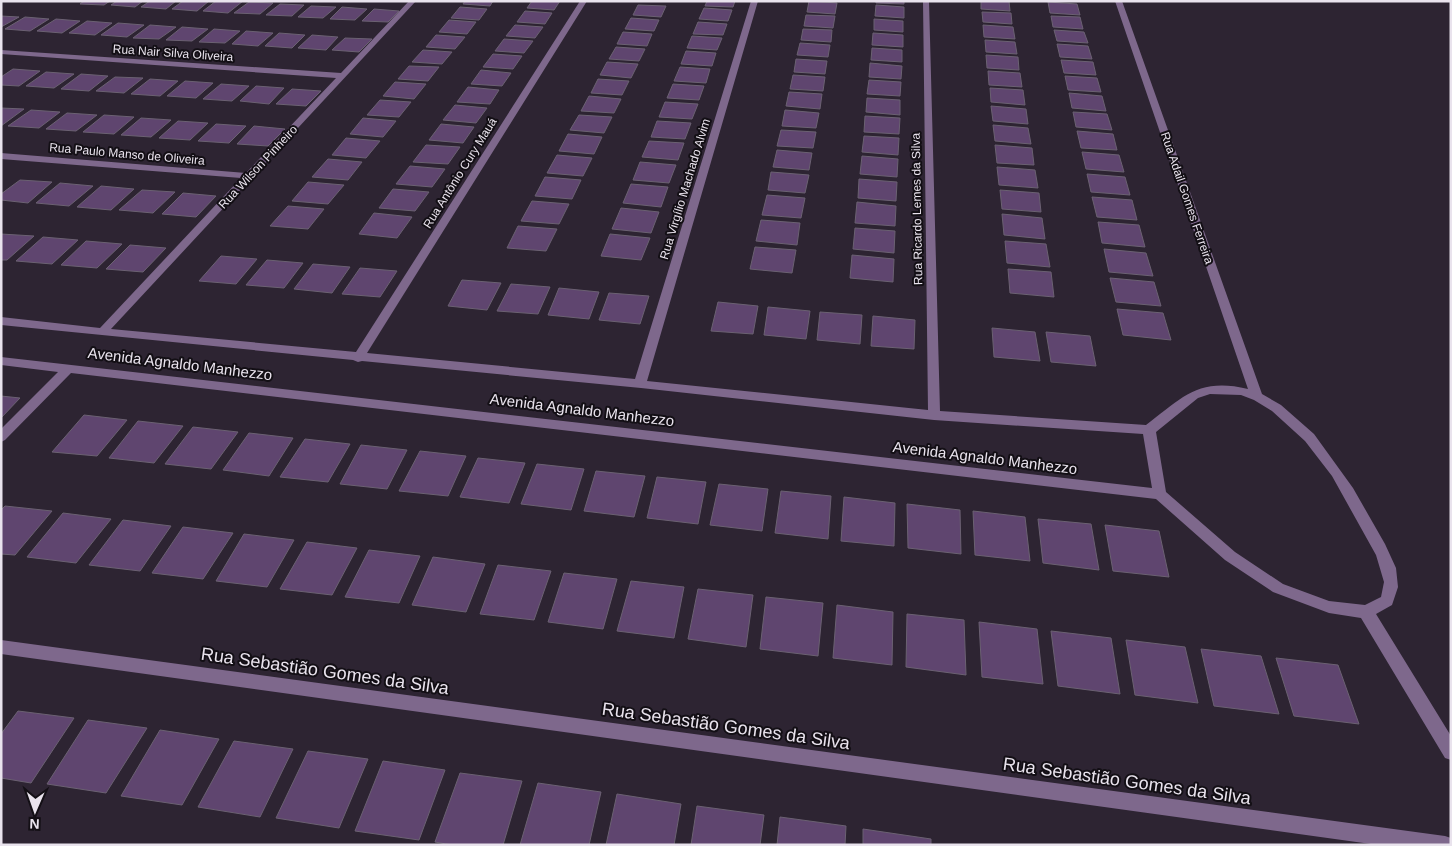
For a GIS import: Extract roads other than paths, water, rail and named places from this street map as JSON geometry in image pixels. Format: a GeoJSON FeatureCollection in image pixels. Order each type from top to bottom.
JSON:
{"type":"FeatureCollection","features":[{"type":"Feature","properties":{"kind":"street","name":"Rua Wilson Pinheiro"},"geometry":{"type":"LineString","coordinates":[[102,332],[413,1]]}},
{"type":"Feature","properties":{"kind":"street","name":"Rua Antônio Cury Mauá"},"geometry":{"type":"LineString","coordinates":[[358,358],[584,1]]}},
{"type":"Feature","properties":{"kind":"street","name":"Rua Virgílio Machado Alvim"},"geometry":{"type":"LineString","coordinates":[[640,384],[755,1]]}},
{"type":"Feature","properties":{"kind":"street","name":"Rua Ricardo Lemes da Silva"},"geometry":{"type":"LineString","coordinates":[[926,1],[934,416]]}},
{"type":"Feature","properties":{"kind":"street","name":"Rua Adail Gomes Ferreira"},"geometry":{"type":"LineString","coordinates":[[1118,1],[1256,396]]}},
{"type":"Feature","properties":{"kind":"street","name":"Rua Nair Silva Oliveira"},"geometry":{"type":"LineString","coordinates":[[1,52],[343,76]]}},
{"type":"Feature","properties":{"kind":"street","name":"Rua Paulo Manso de Oliveira"},"geometry":{"type":"LineString","coordinates":[[1,156],[250,176]]}},
{"type":"Feature","properties":{"kind":"street","name":"Avenida Agnaldo Manhezzo"},"geometry":{"type":"LineString","coordinates":[[1,321],[358,358],[640,384],[934,416],[1076,428],[1149,430]]}},
{"type":"Feature","properties":{"kind":"street","name":"Avenida Agnaldo Manhezzo"},"geometry":{"type":"LineString","coordinates":[[1,361],[1160,494]]}},
{"type":"Feature","properties":{"kind":"street"},"geometry":{"type":"LineString","coordinates":[[1,437],[68,368]]}},
{"type":"Feature","properties":{"kind":"street"},"geometry":{"type":"LineString","coordinates":[[1210,390],[1233,390],[1256,396],[1274,406],[1318,446],[1357,506],[1382,553],[1392,583],[1387,600],[1366,612],[1329,607],[1278,588],[1230,556],[1160,494],[1149,430],[1194,395],[1210,390]]}},
{"type":"Feature","properties":{"kind":"street"},"geometry":{"type":"LineString","coordinates":[[1366,612],[1451,752]]}},
{"type":"Feature","properties":{"kind":"street","name":"Rua Sebastião Gomes da Silva"},"geometry":{"type":"LineString","coordinates":[[1,647],[1445,845]]}}]}
